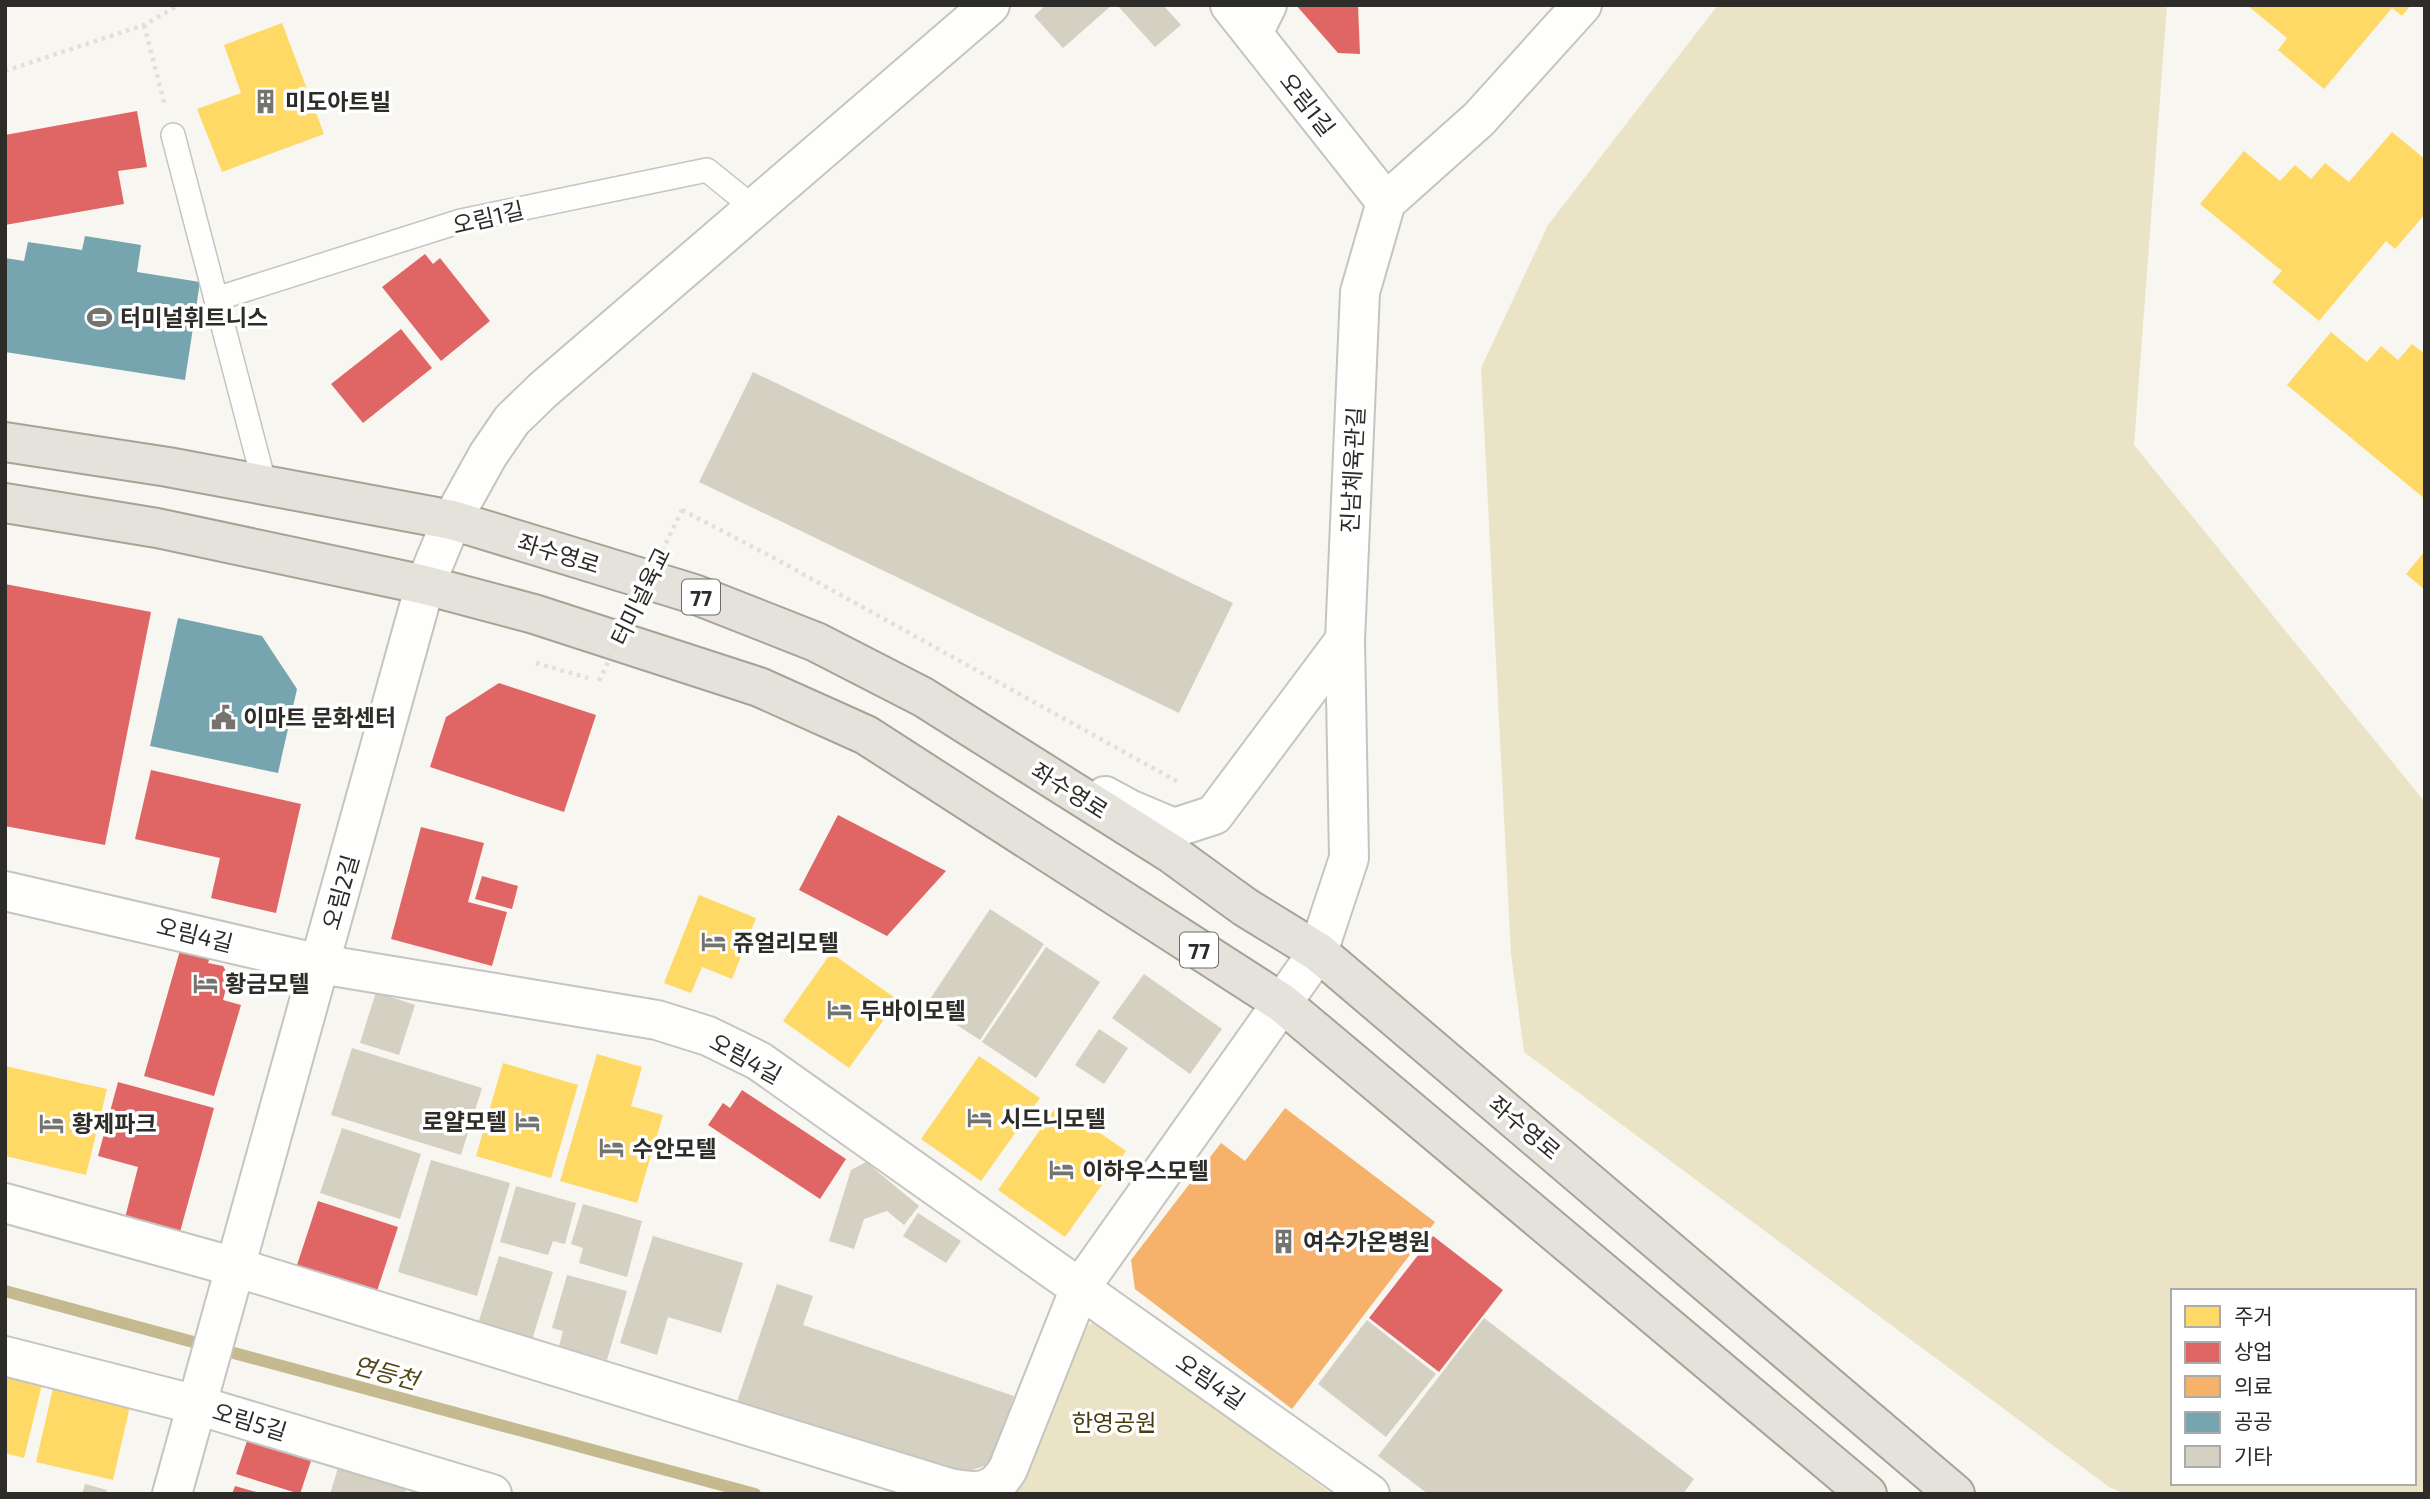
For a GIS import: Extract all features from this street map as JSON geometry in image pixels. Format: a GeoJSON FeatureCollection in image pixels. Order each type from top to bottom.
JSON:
{"type":"FeatureCollection","features":[{"type":"Feature","properties":{"kind":"main road","name":"좌수영로"},"geometry":{"type":"LineString","coordinates":[[5,442],[168,467],[452,520],[694,594],[816,642],[923,697],[1171,854],[1245,907],[1318,952],[1955,1494]]}},
{"type":"Feature","properties":{"kind":"main road"},"geometry":{"type":"LineString","coordinates":[[157,528],[168,467]]}},
{"type":"Feature","properties":{"kind":"main road","name":"77"},"geometry":{"type":"LineString","coordinates":[[5,503],[157,528],[425,585],[534,614],[759,687],[866,735],[1282,1003],[1867,1494]]}},
{"type":"Feature","properties":{"kind":"street"},"geometry":{"type":"LineString","coordinates":[[452,520],[488,455],[512,420],[543,390],[989,5]]}},
{"type":"Feature","properties":{"kind":"street"},"geometry":{"type":"LineString","coordinates":[[1386,202],[1479,119],[1582,5]]}},
{"type":"Feature","properties":{"kind":"street","name":"오림1길"},"geometry":{"type":"LineString","coordinates":[[1250,15],[1386,202]]}},
{"type":"Feature","properties":{"kind":"street","name":"진남체육관길"},"geometry":{"type":"LineString","coordinates":[[5,1203],[235,1267],[966,1491],[993,1489],[1008,1469],[1080,1288],[1318,952],[1349,858],[1345,640],[1360,292],[1386,202]]}},
{"type":"Feature","properties":{"kind":"street","name":"오림2길"},"geometry":{"type":"LineString","coordinates":[[197,1405],[425,585],[452,520]]}},
{"type":"Feature","properties":{"kind":"street"},"geometry":{"type":"LineString","coordinates":[[923,697],[1129,809],[1174,828],[1214,815],[1222,807],[1345,640]]}},
{"type":"Feature","properties":{"kind":"street","name":"오림4길"},"geometry":{"type":"LineString","coordinates":[[5,891],[320,964],[657,1020],[708,1036],[759,1061],[1370,1494]]}},
{"type":"Feature","properties":{"kind":"street","name":"오림5길"},"geometry":{"type":"LineString","coordinates":[[5,1356],[197,1405],[447,1488],[492,1494]]}},
{"type":"Feature","properties":{"kind":"street"},"geometry":{"type":"LineString","coordinates":[[172,1494],[197,1405]]}},
{"type":"Feature","properties":{"kind":"lane"},"geometry":{"type":"LineString","coordinates":[[173,135],[265,486]]}},
{"type":"Feature","properties":{"kind":"lane","name":"오림1길"},"geometry":{"type":"LineString","coordinates":[[216,299],[461,221],[707,170],[754,208]]}},
{"type":"Feature","properties":{"kind":"path"},"geometry":{"type":"LineString","coordinates":[[5,71],[144,25],[178,5]]}},
{"type":"Feature","properties":{"kind":"path"},"geometry":{"type":"LineString","coordinates":[[144,25],[173,135]]}},
{"type":"Feature","properties":{"kind":"path","name":"터미널육교"},"geometry":{"type":"LineString","coordinates":[[536,663],[599,681],[682,510],[774,558],[1184,785]]}},
{"type":"Feature","properties":{"kind":"green space"},"geometry":{"type":"Polygon","coordinates":[[[1718,5],[2167,5],[2134,445],[2425,802],[2425,1494],[2125,1494],[2109,1487],[1524,1052],[1511,954],[1481,368],[1548,225],[1718,5]]]}},
{"type":"Feature","properties":{"kind":"green space","name":"한영공원"},"geometry":{"type":"Polygon","coordinates":[[[1098,1322],[1332,1494],[1009,1494],[1073,1329],[1098,1322]]]}},
{"type":"Feature","properties":{"kind":"building: 주거"},"geometry":{"type":"Polygon","coordinates":[[[2247,5],[2411,5],[2402,16],[2392,8],[2324,89],[2278,50],[2287,38],[2247,5]]]}},
{"type":"Feature","properties":{"kind":"building: 주거","name":"미도아트빌"},"geometry":{"type":"Polygon","coordinates":[[[282,23],[324,134],[222,172],[197,109],[241,93],[224,45],[282,23]]]}},
{"type":"Feature","properties":{"kind":"building: 주거"},"geometry":{"type":"Polygon","coordinates":[[[2392,132],[2425,159],[2425,214],[2395,249],[2386,241],[2319,321],[2272,282],[2282,271],[2200,204],[2244,151],[2280,181],[2295,165],[2311,179],[2325,163],[2349,182],[2392,132]]]}},
{"type":"Feature","properties":{"kind":"building: 주거"},"geometry":{"type":"Polygon","coordinates":[[[2331,332],[2367,362],[2381,346],[2398,360],[2412,344],[2425,354],[2425,499],[2287,385],[2331,332]]]}},
{"type":"Feature","properties":{"kind":"building: 주거"},"geometry":{"type":"Polygon","coordinates":[[[2425,551],[2425,590],[2406,574],[2425,551]]]}},
{"type":"Feature","properties":{"kind":"building: 주거","name":"쥬얼리모텔"},"geometry":{"type":"Polygon","coordinates":[[[699,895],[756,918],[732,979],[702,967],[691,993],[664,983],[699,895]]]}},
{"type":"Feature","properties":{"kind":"building: 주거","name":"두바이모텔"},"geometry":{"type":"Polygon","coordinates":[[[831,953],[898,1000],[849,1068],[783,1021],[831,953]]]}},
{"type":"Feature","properties":{"kind":"building: 주거","name":"수안모텔"},"geometry":{"type":"Polygon","coordinates":[[[597,1054],[642,1067],[631,1106],[663,1115],[637,1203],[560,1181],[597,1054]]]}},
{"type":"Feature","properties":{"kind":"building: 주거","name":"시드니모텔"},"geometry":{"type":"Polygon","coordinates":[[[979,1056],[1040,1098],[981,1181],[921,1139],[979,1056]]]}},
{"type":"Feature","properties":{"kind":"building: 주거","name":"로얄모텔"},"geometry":{"type":"Polygon","coordinates":[[[503,1063],[578,1085],[551,1178],[476,1156],[503,1063]]]}},
{"type":"Feature","properties":{"kind":"building: 주거","name":"황제파크"},"geometry":{"type":"Polygon","coordinates":[[[5,1066],[107,1089],[86,1175],[5,1156],[5,1066]]]}},
{"type":"Feature","properties":{"kind":"building: 주거","name":"이하우스모텔"},"geometry":{"type":"Polygon","coordinates":[[[1058,1104],[1126,1151],[1065,1237],[998,1190],[1058,1104]]]}},
{"type":"Feature","properties":{"kind":"building: 주거"},"geometry":{"type":"Polygon","coordinates":[[[5,1367],[44,1376],[24,1458],[5,1453],[5,1367]]]}},
{"type":"Feature","properties":{"kind":"building: 주거"},"geometry":{"type":"Polygon","coordinates":[[[54,1384],[131,1402],[113,1480],[36,1462],[54,1384]]]}},
{"type":"Feature","properties":{"kind":"building: 상업"},"geometry":{"type":"Polygon","coordinates":[[[1296,5],[1358,5],[1360,54],[1338,53],[1296,5]]]}},
{"type":"Feature","properties":{"kind":"building: 상업"},"geometry":{"type":"Polygon","coordinates":[[[137,111],[147,167],[118,171],[124,204],[5,225],[5,135],[137,111]]]}},
{"type":"Feature","properties":{"kind":"building: 상업"},"geometry":{"type":"Polygon","coordinates":[[[425,254],[433,264],[440,258],[490,321],[441,361],[382,287],[425,254]]]}},
{"type":"Feature","properties":{"kind":"building: 상업"},"geometry":{"type":"Polygon","coordinates":[[[401,329],[432,368],[363,423],[331,384],[401,329]]]}},
{"type":"Feature","properties":{"kind":"building: 상업"},"geometry":{"type":"Polygon","coordinates":[[[5,584],[151,612],[105,845],[5,826],[5,584]]]}},
{"type":"Feature","properties":{"kind":"building: 상업"},"geometry":{"type":"Polygon","coordinates":[[[499,683],[596,715],[564,812],[430,767],[446,717],[499,683]]]}},
{"type":"Feature","properties":{"kind":"building: 상업"},"geometry":{"type":"Polygon","coordinates":[[[151,770],[301,804],[276,913],[211,898],[220,858],[135,839],[151,770]]]}},
{"type":"Feature","properties":{"kind":"building: 상업"},"geometry":{"type":"Polygon","coordinates":[[[838,815],[946,871],[887,936],[799,890],[838,815]]]}},
{"type":"Feature","properties":{"kind":"building: 상업"},"geometry":{"type":"Polygon","coordinates":[[[421,827],[484,843],[468,902],[507,912],[492,966],[391,939],[421,827]]]}},
{"type":"Feature","properties":{"kind":"building: 상업"},"geometry":{"type":"Polygon","coordinates":[[[482,876],[518,886],[512,909],[475,899],[482,876]]]}},
{"type":"Feature","properties":{"kind":"building: 상업"},"geometry":{"type":"Polygon","coordinates":[[[183,940],[213,949],[208,963],[223,966],[229,977],[223,1000],[241,1005],[214,1096],[144,1076],[183,940]]]}},
{"type":"Feature","properties":{"kind":"building: 상업"},"geometry":{"type":"Polygon","coordinates":[[[118,1082],[214,1108],[180,1232],[125,1218],[138,1167],[98,1156],[118,1082]]]}},
{"type":"Feature","properties":{"kind":"building: 상업"},"geometry":{"type":"Polygon","coordinates":[[[742,1090],[846,1159],[820,1199],[708,1125],[723,1103],[730,1108],[742,1090]]]}},
{"type":"Feature","properties":{"kind":"building: 상업"},"geometry":{"type":"Polygon","coordinates":[[[318,1201],[398,1227],[377,1291],[297,1265],[318,1201]]]}},
{"type":"Feature","properties":{"kind":"building: 상업"},"geometry":{"type":"Polygon","coordinates":[[[1433,1236],[1503,1290],[1439,1372],[1369,1318],[1433,1236]]]}},
{"type":"Feature","properties":{"kind":"building: 상업"},"geometry":{"type":"Polygon","coordinates":[[[251,1429],[315,1449],[300,1494],[236,1474],[251,1429]]]}},
{"type":"Feature","properties":{"kind":"building: 상업"},"geometry":{"type":"Polygon","coordinates":[[[235,1486],[260,1493],[260,1494],[232,1494],[235,1486]]]}},
{"type":"Feature","properties":{"kind":"building: 의료","name":"여수가온병원"},"geometry":{"type":"Polygon","coordinates":[[[1285,1108],[1435,1222],[1292,1409],[1135,1289],[1131,1260],[1221,1143],[1245,1161],[1285,1108]]]}},
{"type":"Feature","properties":{"kind":"building: 공공","name":"터미널휘트니스"},"geometry":{"type":"Polygon","coordinates":[[[85,236],[141,245],[137,272],[200,282],[185,380],[5,352],[5,258],[24,261],[28,242],[82,250],[85,236]]]}},
{"type":"Feature","properties":{"kind":"building: 공공","name":"이마트 문화센터"},"geometry":{"type":"Polygon","coordinates":[[[178,618],[262,636],[297,689],[278,773],[150,746],[178,618]]]}},
{"type":"Feature","properties":{"kind":"building: 기타"},"geometry":{"type":"Polygon","coordinates":[[[1046,5],[1112,5],[1063,48],[1034,16],[1046,5]]]}},
{"type":"Feature","properties":{"kind":"building: 기타"},"geometry":{"type":"Polygon","coordinates":[[[1117,5],[1163,5],[1181,25],[1155,47],[1117,5]]]}},
{"type":"Feature","properties":{"kind":"building: 기타"},"geometry":{"type":"Polygon","coordinates":[[[753,372],[1233,603],[1179,713],[699,482],[753,372]]]}},
{"type":"Feature","properties":{"kind":"building: 기타"},"geometry":{"type":"Polygon","coordinates":[[[990,909],[1044,944],[980,1040],[926,1005],[990,909]]]}},
{"type":"Feature","properties":{"kind":"building: 기타"},"geometry":{"type":"Polygon","coordinates":[[[1046,947],[1100,982],[1036,1078],[982,1042],[1046,947]]]}},
{"type":"Feature","properties":{"kind":"building: 기타"},"geometry":{"type":"Polygon","coordinates":[[[1144,974],[1222,1029],[1190,1074],[1112,1018],[1144,974]]]}},
{"type":"Feature","properties":{"kind":"building: 기타"},"geometry":{"type":"Polygon","coordinates":[[[376,992],[415,1005],[399,1055],[360,1043],[376,992]]]}},
{"type":"Feature","properties":{"kind":"building: 기타"},"geometry":{"type":"Polygon","coordinates":[[[1099,1029],[1128,1048],[1104,1084],[1075,1065],[1099,1029]]]}},
{"type":"Feature","properties":{"kind":"building: 기타"},"geometry":{"type":"Polygon","coordinates":[[[352,1048],[482,1088],[461,1155],[331,1115],[352,1048]]]}},
{"type":"Feature","properties":{"kind":"building: 기타"},"geometry":{"type":"Polygon","coordinates":[[[342,1128],[421,1154],[400,1219],[320,1193],[342,1128]]]}},
{"type":"Feature","properties":{"kind":"building: 기타"},"geometry":{"type":"Polygon","coordinates":[[[431,1160],[510,1183],[477,1296],[398,1272],[431,1160]]]}},
{"type":"Feature","properties":{"kind":"building: 기타"},"geometry":{"type":"Polygon","coordinates":[[[866,1162],[919,1206],[904,1225],[887,1211],[864,1219],[854,1249],[829,1241],[851,1170],[866,1162]]]}},
{"type":"Feature","properties":{"kind":"building: 기타"},"geometry":{"type":"Polygon","coordinates":[[[516,1186],[576,1203],[565,1244],[553,1241],[548,1255],[500,1242],[516,1186]]]}},
{"type":"Feature","properties":{"kind":"building: 기타"},"geometry":{"type":"Polygon","coordinates":[[[583,1204],[642,1221],[627,1277],[579,1263],[583,1248],[571,1244],[583,1204]]]}},
{"type":"Feature","properties":{"kind":"building: 기타"},"geometry":{"type":"Polygon","coordinates":[[[918,1213],[961,1241],[946,1263],[903,1236],[918,1213]]]}},
{"type":"Feature","properties":{"kind":"building: 기타"},"geometry":{"type":"Polygon","coordinates":[[[653,1236],[743,1263],[721,1333],[668,1317],[657,1355],[620,1343],[653,1236]]]}},
{"type":"Feature","properties":{"kind":"building: 기타"},"geometry":{"type":"Polygon","coordinates":[[[499,1256],[553,1272],[532,1340],[478,1324],[499,1256]]]}},
{"type":"Feature","properties":{"kind":"building: 기타"},"geometry":{"type":"Polygon","coordinates":[[[567,1275],[627,1291],[607,1360],[559,1346],[563,1331],[552,1328],[567,1275]]]}},
{"type":"Feature","properties":{"kind":"building: 기타"},"geometry":{"type":"Polygon","coordinates":[[[777,1284],[813,1296],[803,1325],[1014,1396],[990,1464],[958,1475],[737,1402],[777,1284]]]}},
{"type":"Feature","properties":{"kind":"building: 기타"},"geometry":{"type":"Polygon","coordinates":[[[1484,1318],[1694,1479],[1683,1494],[1428,1494],[1378,1456],[1484,1318]]]}},
{"type":"Feature","properties":{"kind":"building: 기타"},"geometry":{"type":"Polygon","coordinates":[[[1367,1320],[1436,1374],[1386,1437],[1318,1384],[1367,1320]]]}},
{"type":"Feature","properties":{"kind":"building: 기타"},"geometry":{"type":"Polygon","coordinates":[[[338,1468],[406,1488],[405,1494],[330,1494],[338,1468]]]}},
{"type":"Feature","properties":{"kind":"building: 기타"},"geometry":{"type":"Polygon","coordinates":[[[85,1484],[107,1490],[106,1494],[82,1494],[85,1484]]]}},
{"type":"Feature","properties":{"kind":"waterway","name":"연등천"},"geometry":{"type":"LineString","coordinates":[[5,1291],[755,1494]]}},
{"type":"Feature","properties":{"kind":"place","name":"미도아트빌"},"geometry":{"type":"Point","coordinates":[265,101]}},
{"type":"Feature","properties":{"kind":"place","name":"터미널휘트니스"},"geometry":{"type":"Point","coordinates":[100,317]}},
{"type":"Feature","properties":{"kind":"place","name":"이마트 문화센터"},"geometry":{"type":"Point","coordinates":[223,717]}},
{"type":"Feature","properties":{"kind":"place","name":"쥬얼리모텔"},"geometry":{"type":"Point","coordinates":[713,942]}},
{"type":"Feature","properties":{"kind":"place","name":"황금모텔"},"geometry":{"type":"Point","coordinates":[205,983]}},
{"type":"Feature","properties":{"kind":"place","name":"두바이모텔"},"geometry":{"type":"Point","coordinates":[840,1010]}},
{"type":"Feature","properties":{"kind":"place","name":"시드니모텔"},"geometry":{"type":"Point","coordinates":[980,1118]}},
{"type":"Feature","properties":{"kind":"place","name":"로얄모텔"},"geometry":{"type":"Point","coordinates":[527,1121]}},
{"type":"Feature","properties":{"kind":"place","name":"황제파크"},"geometry":{"type":"Point","coordinates":[52,1123]}},
{"type":"Feature","properties":{"kind":"place","name":"수안모텔"},"geometry":{"type":"Point","coordinates":[612,1148]}},
{"type":"Feature","properties":{"kind":"place","name":"이하우스모텔"},"geometry":{"type":"Point","coordinates":[1062,1170]}},
{"type":"Feature","properties":{"kind":"place","name":"여수가온병원"},"geometry":{"type":"Point","coordinates":[1283,1241]}}]}
